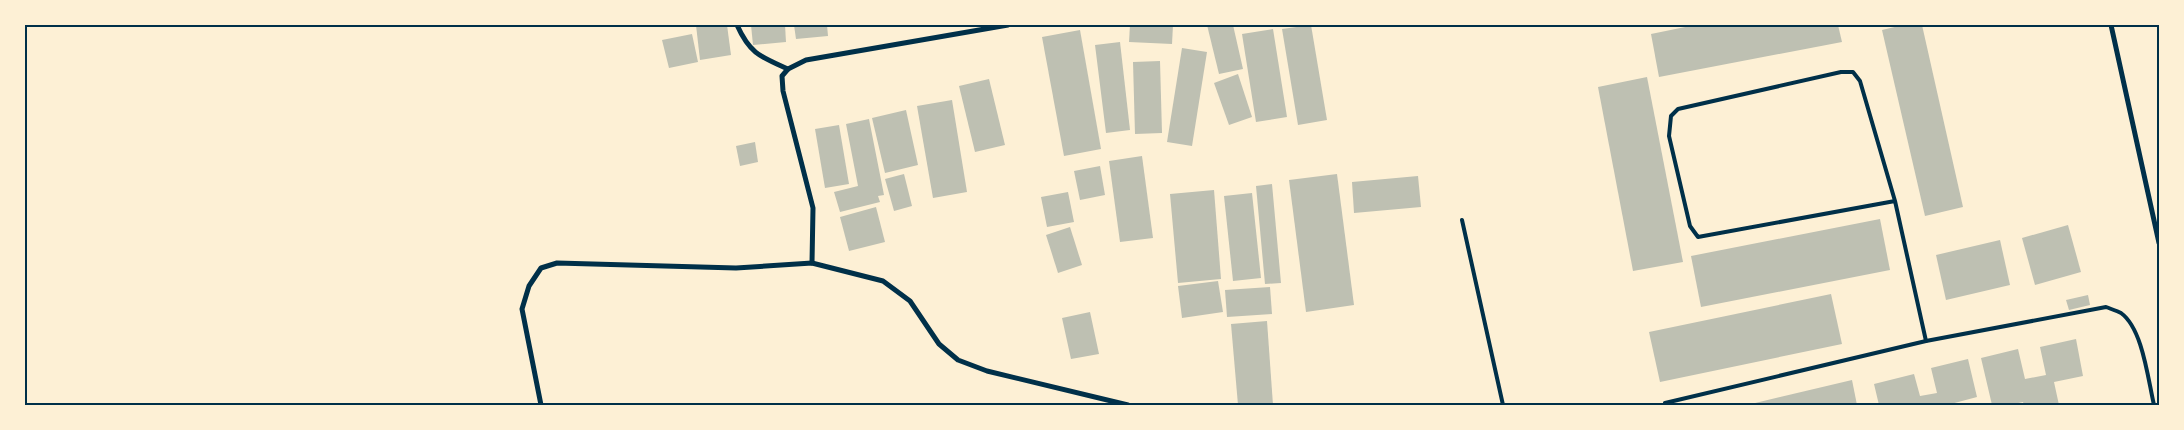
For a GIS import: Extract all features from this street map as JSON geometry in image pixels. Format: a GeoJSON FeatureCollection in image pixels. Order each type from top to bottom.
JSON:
{"type":"FeatureCollection","features":[{"type":"Feature","properties":{"kind":"street"},"geometry":{"type":"LineString","coordinates":[[737,25],[755,53],[788,69]]}},
{"type":"Feature","properties":{"kind":"street"},"geometry":{"type":"LineString","coordinates":[[812,264],[813,208],[782,91],[782,76],[788,69],[806,60],[1008,25]]}},
{"type":"Feature","properties":{"kind":"street"},"geometry":{"type":"LineString","coordinates":[[2111,25],[2159,243]]}},
{"type":"Feature","properties":{"kind":"street"},"geometry":{"type":"LineString","coordinates":[[541,405],[522,309],[529,286],[541,268],[557,263],[736,268],[812,264],[884,281],[910,301],[939,344],[958,360],[987,371],[1128,405]]}},
{"type":"Feature","properties":{"kind":"lane"},"geometry":{"type":"LineString","coordinates":[[1895,201],[1698,237],[1690,226],[1669,136],[1671,116],[1678,109],[1841,72],[1853,72],[1860,81],[1895,201],[1926,341]]}},
{"type":"Feature","properties":{"kind":"lane"},"geometry":{"type":"LineString","coordinates":[[1462,220],[1503,405]]}},
{"type":"Feature","properties":{"kind":"lane"},"geometry":{"type":"LineString","coordinates":[[1666,404],[1926,341],[2106,307],[2121,314],[2134,327],[2142,352],[2154,405]]}},
{"type":"Feature","properties":{"kind":"building"},"geometry":{"type":"Polygon","coordinates":[[[696,25],[727,25],[731,55],[700,60],[696,25]]]}},
{"type":"Feature","properties":{"kind":"building"},"geometry":{"type":"Polygon","coordinates":[[[751,25],[785,25],[786,42],[753,45],[751,25]]]}},
{"type":"Feature","properties":{"kind":"building"},"geometry":{"type":"Polygon","coordinates":[[[794,25],[827,25],[828,36],[796,39],[794,25]]]}},
{"type":"Feature","properties":{"kind":"building"},"geometry":{"type":"Polygon","coordinates":[[[1130,25],[1173,25],[1172,44],[1129,42],[1130,25]]]}},
{"type":"Feature","properties":{"kind":"building"},"geometry":{"type":"Polygon","coordinates":[[[1207,25],[1233,25],[1243,69],[1219,74],[1207,25]]]}},
{"type":"Feature","properties":{"kind":"building"},"geometry":{"type":"Polygon","coordinates":[[[1311,25],[1327,120],[1298,125],[1282,29],[1311,25]]]}},
{"type":"Feature","properties":{"kind":"building"},"geometry":{"type":"Polygon","coordinates":[[[1695,25],[1838,25],[1842,42],[1659,77],[1651,34],[1695,25]]]}},
{"type":"Feature","properties":{"kind":"building"},"geometry":{"type":"Polygon","coordinates":[[[1903,25],[1922,25],[1963,207],[1925,216],[1882,30],[1903,25]]]}},
{"type":"Feature","properties":{"kind":"building"},"geometry":{"type":"Polygon","coordinates":[[[1273,29],[1287,117],[1256,122],[1242,34],[1273,29]]]}},
{"type":"Feature","properties":{"kind":"building"},"geometry":{"type":"Polygon","coordinates":[[[1080,30],[1101,149],[1064,156],[1042,37],[1080,30]]]}},
{"type":"Feature","properties":{"kind":"building"},"geometry":{"type":"Polygon","coordinates":[[[692,34],[698,62],[669,68],[662,40],[692,34]]]}},
{"type":"Feature","properties":{"kind":"building"},"geometry":{"type":"Polygon","coordinates":[[[1120,42],[1130,130],[1106,133],[1095,45],[1120,42]]]}},
{"type":"Feature","properties":{"kind":"building"},"geometry":{"type":"Polygon","coordinates":[[[1182,48],[1207,52],[1192,146],[1167,142],[1182,48]]]}},
{"type":"Feature","properties":{"kind":"building"},"geometry":{"type":"Polygon","coordinates":[[[1160,61],[1162,133],[1135,134],[1133,62],[1160,61]]]}},
{"type":"Feature","properties":{"kind":"building"},"geometry":{"type":"Polygon","coordinates":[[[1238,74],[1252,117],[1229,125],[1214,83],[1238,74]]]}},
{"type":"Feature","properties":{"kind":"building"},"geometry":{"type":"Polygon","coordinates":[[[1647,77],[1683,262],[1633,271],[1598,87],[1647,77]]]}},
{"type":"Feature","properties":{"kind":"building"},"geometry":{"type":"Polygon","coordinates":[[[989,79],[1005,145],[975,152],[959,86],[989,79]]]}},
{"type":"Feature","properties":{"kind":"building"},"geometry":{"type":"Polygon","coordinates":[[[952,100],[967,192],[933,198],[917,106],[952,100]]]}},
{"type":"Feature","properties":{"kind":"building"},"geometry":{"type":"Polygon","coordinates":[[[906,110],[918,165],[885,173],[872,118],[906,110]]]}},
{"type":"Feature","properties":{"kind":"building"},"geometry":{"type":"Polygon","coordinates":[[[869,119],[884,195],[878,196],[880,202],[840,212],[834,192],[858,186],[846,124],[869,119]]]}},
{"type":"Feature","properties":{"kind":"building"},"geometry":{"type":"Polygon","coordinates":[[[839,125],[849,184],[825,188],[815,129],[839,125]]]}},
{"type":"Feature","properties":{"kind":"building"},"geometry":{"type":"Polygon","coordinates":[[[755,142],[758,162],[740,166],[736,146],[755,142]]]}},
{"type":"Feature","properties":{"kind":"building"},"geometry":{"type":"Polygon","coordinates":[[[1142,156],[1153,238],[1120,242],[1109,161],[1142,156]]]}},
{"type":"Feature","properties":{"kind":"building"},"geometry":{"type":"Polygon","coordinates":[[[1100,166],[1105,195],[1080,200],[1074,171],[1100,166]]]}},
{"type":"Feature","properties":{"kind":"building"},"geometry":{"type":"Polygon","coordinates":[[[904,174],[912,206],[894,211],[885,179],[904,174]]]}},
{"type":"Feature","properties":{"kind":"building"},"geometry":{"type":"Polygon","coordinates":[[[1337,174],[1354,305],[1306,312],[1289,180],[1337,174]]]}},
{"type":"Feature","properties":{"kind":"building"},"geometry":{"type":"Polygon","coordinates":[[[1418,176],[1421,207],[1354,213],[1352,182],[1418,176]]]}},
{"type":"Feature","properties":{"kind":"building"},"geometry":{"type":"Polygon","coordinates":[[[1272,184],[1281,283],[1265,284],[1256,186],[1272,184]]]}},
{"type":"Feature","properties":{"kind":"building"},"geometry":{"type":"Polygon","coordinates":[[[1214,190],[1221,279],[1178,283],[1170,194],[1214,190]]]}},
{"type":"Feature","properties":{"kind":"building"},"geometry":{"type":"Polygon","coordinates":[[[1068,192],[1074,222],[1047,227],[1041,197],[1068,192]]]}},
{"type":"Feature","properties":{"kind":"building"},"geometry":{"type":"Polygon","coordinates":[[[1252,193],[1261,278],[1233,281],[1224,196],[1252,193]]]}},
{"type":"Feature","properties":{"kind":"building"},"geometry":{"type":"Polygon","coordinates":[[[876,207],[885,242],[849,251],[840,217],[876,207]]]}},
{"type":"Feature","properties":{"kind":"building"},"geometry":{"type":"Polygon","coordinates":[[[1880,219],[1890,270],[1701,307],[1691,256],[1880,219]]]}},
{"type":"Feature","properties":{"kind":"building"},"geometry":{"type":"Polygon","coordinates":[[[2068,225],[2081,272],[2035,285],[2022,238],[2068,225]]]}},
{"type":"Feature","properties":{"kind":"building"},"geometry":{"type":"Polygon","coordinates":[[[1070,227],[1082,265],[1058,273],[1046,235],[1070,227]]]}},
{"type":"Feature","properties":{"kind":"building"},"geometry":{"type":"Polygon","coordinates":[[[2000,240],[2010,285],[1946,300],[1936,255],[2000,240]]]}},
{"type":"Feature","properties":{"kind":"building"},"geometry":{"type":"Polygon","coordinates":[[[1218,281],[1223,312],[1182,318],[1178,286],[1218,281]]]}},
{"type":"Feature","properties":{"kind":"building"},"geometry":{"type":"Polygon","coordinates":[[[1270,287],[1272,314],[1227,317],[1225,290],[1270,287]]]}},
{"type":"Feature","properties":{"kind":"building"},"geometry":{"type":"Polygon","coordinates":[[[1831,294],[1842,344],[1660,382],[1649,332],[1831,294]]]}},
{"type":"Feature","properties":{"kind":"building"},"geometry":{"type":"Polygon","coordinates":[[[2088,295],[2090,305],[2069,310],[2066,300],[2088,295]]]}},
{"type":"Feature","properties":{"kind":"building"},"geometry":{"type":"Polygon","coordinates":[[[1090,312],[1099,354],[1071,359],[1062,318],[1090,312]]]}},
{"type":"Feature","properties":{"kind":"building"},"geometry":{"type":"Polygon","coordinates":[[[1267,321],[1273,405],[1238,405],[1231,324],[1267,321]]]}},
{"type":"Feature","properties":{"kind":"building"},"geometry":{"type":"Polygon","coordinates":[[[2076,339],[2083,376],[2054,382],[2059,405],[2024,405],[2023,402],[2009,405],[1992,405],[1981,358],[2018,349],[2025,379],[2046,375],[2040,347],[2076,339]]]}},
{"type":"Feature","properties":{"kind":"building"},"geometry":{"type":"Polygon","coordinates":[[[1968,359],[1977,397],[1947,405],[1879,405],[1874,384],[1914,374],[1920,396],[1937,393],[1931,368],[1968,359]]]}},
{"type":"Feature","properties":{"kind":"building"},"geometry":{"type":"Polygon","coordinates":[[[1852,380],[1857,405],[1751,405],[1751,404],[1852,380]]]}}]}
